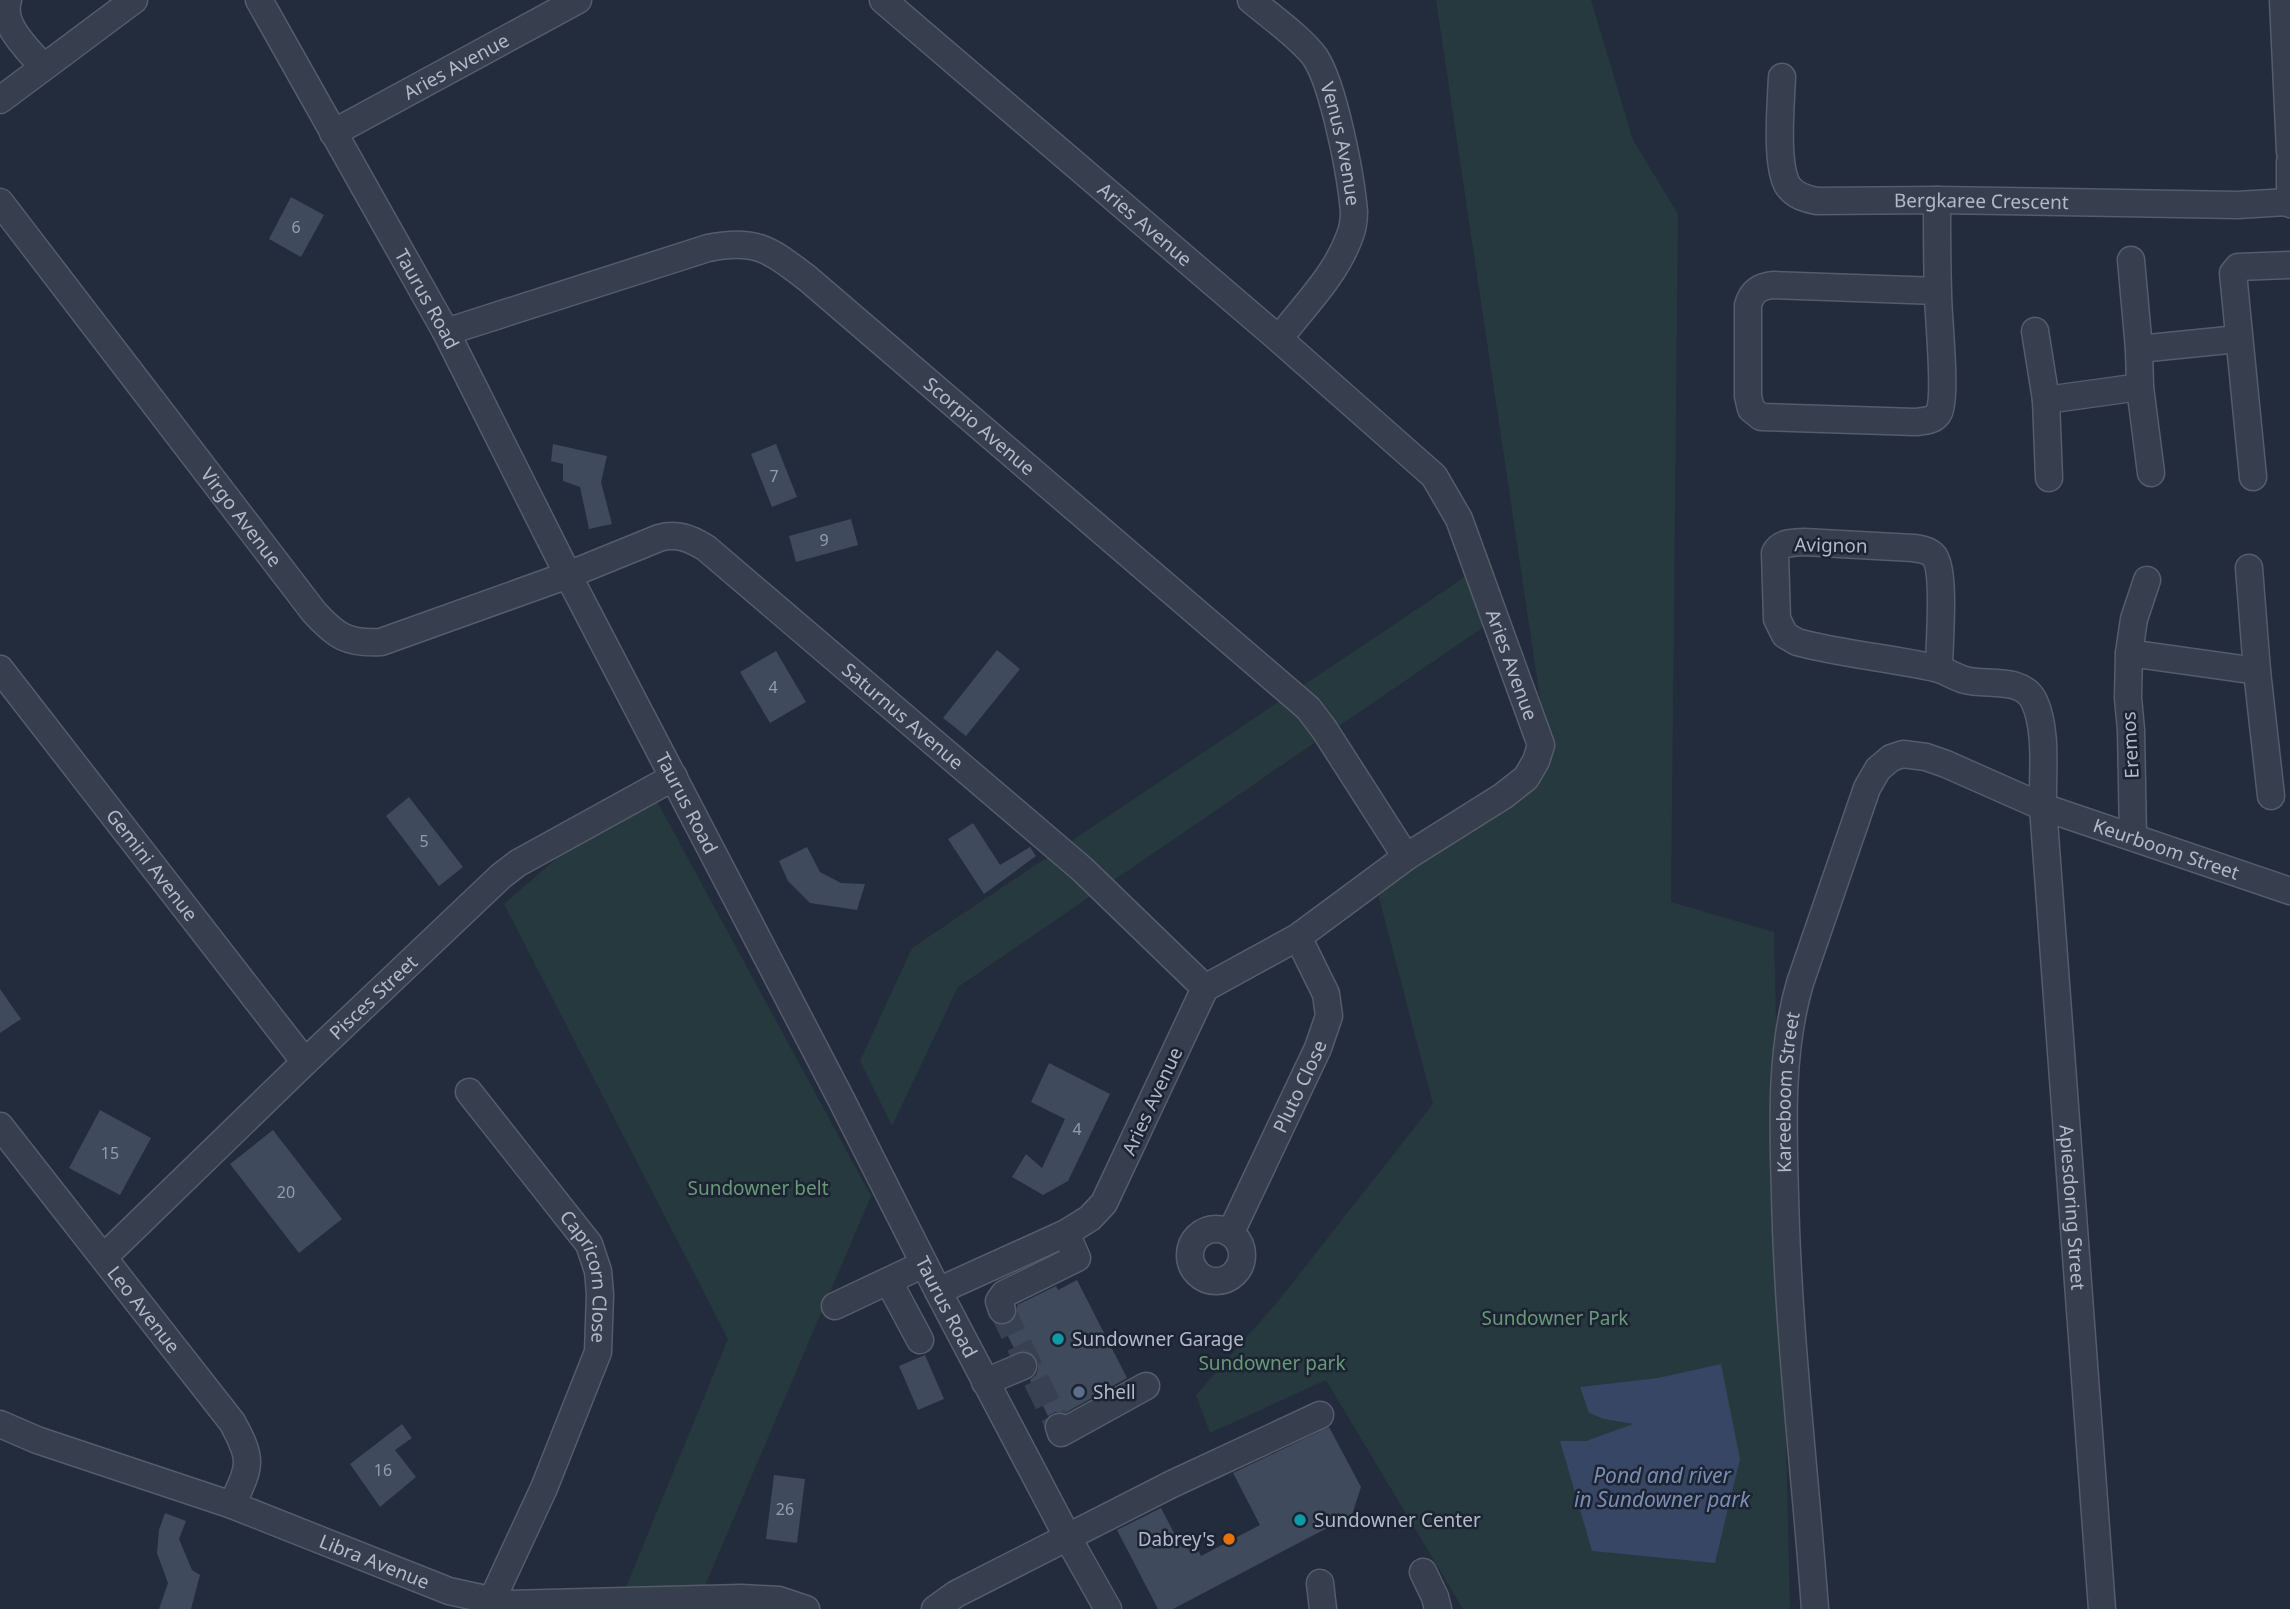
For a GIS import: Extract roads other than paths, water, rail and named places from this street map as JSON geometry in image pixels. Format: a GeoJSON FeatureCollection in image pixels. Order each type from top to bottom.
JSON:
{"type":"FeatureCollection","features":[{"type":"Feature","properties":{"kind":"street"},"geometry":{"type":"LineString","coordinates":[[8,0],[5,14],[8,24],[43,67]]}},
{"type":"Feature","properties":{"kind":"street"},"geometry":{"type":"LineString","coordinates":[[0,100],[134,0]]}},
{"type":"Feature","properties":{"kind":"street","name":"Taurus Road"},"geometry":{"type":"LineString","coordinates":[[259,0],[446,332],[568,575],[841,1099],[924,1265],[1108,1609]]}},
{"type":"Feature","properties":{"kind":"street","name":"Aries Avenue"},"geometry":{"type":"LineString","coordinates":[[333,133],[578,0]]}},
{"type":"Feature","properties":{"kind":"street","name":"Aries Avenue"},"geometry":{"type":"LineString","coordinates":[[883,0],[1279,339],[1434,477],[1459,519],[1541,745],[1536,761],[1525,778],[1503,796],[1406,857],[1298,937],[1205,988],[1104,1203],[1090,1218],[1066,1233],[938,1291]]}},
{"type":"Feature","properties":{"kind":"street","name":"Venus Avenue"},"geometry":{"type":"LineString","coordinates":[[1251,0],[1314,56],[1322,72],[1335,115],[1354,215],[1350,236],[1338,262],[1279,339]]}},
{"type":"Feature","properties":{"kind":"street"},"geometry":{"type":"LineString","coordinates":[[2283,0],[2290,152]]}},
{"type":"Feature","properties":{"kind":"street","name":"Bergkaree Crescent"},"geometry":{"type":"LineString","coordinates":[[1782,76],[1780,160],[1789,188],[1803,198],[1817,201],[1937,200],[2237,205],[2289,203]]}},
{"type":"Feature","properties":{"kind":"street"},"geometry":{"type":"LineString","coordinates":[[2289,203],[2290,162]]}},
{"type":"Feature","properties":{"kind":"street"},"geometry":{"type":"LineString","coordinates":[[1937,200],[1942,393],[1939,413],[1934,418],[1915,422],[1785,419],[1761,417],[1751,409],[1748,396],[1748,305],[1750,297],[1760,288],[1774,285],[1938,291]]}},
{"type":"Feature","properties":{"kind":"street","name":"Virgo Avenue"},"geometry":{"type":"LineString","coordinates":[[0,202],[314,612],[339,636],[354,642],[381,642],[568,575]]}},
{"type":"Feature","properties":{"kind":"street","name":"Scorpio Avenue"},"geometry":{"type":"LineString","coordinates":[[446,332],[708,248],[743,244],[774,253],[807,278],[1307,708],[1324,729],[1406,857]]}},
{"type":"Feature","properties":{"kind":"street"},"geometry":{"type":"LineString","coordinates":[[2132,260],[2140,387],[2151,473]]}},
{"type":"Feature","properties":{"kind":"street"},"geometry":{"type":"LineString","coordinates":[[2253,477],[2232,284],[2234,271],[2238,267],[2290,265]]}},
{"type":"Feature","properties":{"kind":"street"},"geometry":{"type":"LineString","coordinates":[[2035,331],[2046,400],[2049,478]]}},
{"type":"Feature","properties":{"kind":"street"},"geometry":{"type":"LineString","coordinates":[[2139,349],[2238,339]]}},
{"type":"Feature","properties":{"kind":"street"},"geometry":{"type":"LineString","coordinates":[[2046,400],[2140,387]]}},
{"type":"Feature","properties":{"kind":"street","name":"Saturnus Avenue"},"geometry":{"type":"LineString","coordinates":[[568,575],[670,535],[698,543],[1082,869],[1205,988]]}},
{"type":"Feature","properties":{"kind":"street","name":"Avignon"},"geometry":{"type":"LineString","coordinates":[[1939,669],[1941,575],[1934,557],[1929,552],[1913,548],[1804,542],[1786,543],[1778,547],[1775,553],[1777,619],[1785,635],[1804,644],[1939,669],[1962,680],[2014,685],[2029,694],[2034,701],[2042,730],[2043,807]]}},
{"type":"Feature","properties":{"kind":"street"},"geometry":{"type":"LineString","coordinates":[[2249,568],[2271,796]]}},
{"type":"Feature","properties":{"kind":"street","name":"Eremos"},"geometry":{"type":"LineString","coordinates":[[2133,837],[2129,653],[2134,619],[2147,580]]}},
{"type":"Feature","properties":{"kind":"street"},"geometry":{"type":"LineString","coordinates":[[2129,653],[2257,671]]}},
{"type":"Feature","properties":{"kind":"street","name":"Gemini Avenue"},"geometry":{"type":"LineString","coordinates":[[0,669],[305,1062]]}},
{"type":"Feature","properties":{"kind":"street","name":"Kareeboom Street"},"geometry":{"type":"LineString","coordinates":[[1815,1609],[1786,1255],[1783,1130],[1785,1059],[1791,1015],[1867,788],[1891,758],[1903,754],[1926,757],[2043,807]]}},
{"type":"Feature","properties":{"kind":"street","name":"Pisces Street"},"geometry":{"type":"LineString","coordinates":[[104,1257],[501,876],[518,863],[674,777]]}},
{"type":"Feature","properties":{"kind":"street","name":"Keurboom Street"},"geometry":{"type":"LineString","coordinates":[[2043,807],[2290,891]]}},
{"type":"Feature","properties":{"kind":"street","name":"Apiesdoring Street"},"geometry":{"type":"LineString","coordinates":[[2043,807],[2102,1609]]}},
{"type":"Feature","properties":{"kind":"street","name":"Pluto Close"},"geometry":{"type":"LineString","coordinates":[[1231,1232],[1318,1048],[1329,1016],[1326,994],[1298,937]]}},
{"type":"Feature","properties":{"kind":"street","name":"Capricorn Close"},"geometry":{"type":"LineString","coordinates":[[469,1092],[589,1244],[598,1271],[600,1294],[598,1352],[544,1488],[492,1600]]}},
{"type":"Feature","properties":{"kind":"street","name":"Leo Avenue"},"geometry":{"type":"LineString","coordinates":[[0,1126],[232,1422],[245,1446],[248,1466],[232,1505]]}},
{"type":"Feature","properties":{"kind":"street"},"geometry":{"type":"LineString","coordinates":[[1002,1310],[999,1301],[1004,1294],[1077,1258],[1066,1233]]}},
{"type":"Feature","properties":{"kind":"street"},"geometry":{"type":"LineString","coordinates":[[835,1306],[924,1265]]}},
{"type":"Feature","properties":{"kind":"street"},"geometry":{"type":"LineString","coordinates":[[889,1282],[920,1340]]}},
{"type":"Feature","properties":{"kind":"street"},"geometry":{"type":"LineString","coordinates":[[985,1382],[1023,1366]]}},
{"type":"Feature","properties":{"kind":"street"},"geometry":{"type":"LineString","coordinates":[[1024,1454],[1060,1430],[1146,1386]]}},
{"type":"Feature","properties":{"kind":"street"},"geometry":{"type":"LineString","coordinates":[[935,1609],[956,1594],[1172,1483],[1320,1415]]}},
{"type":"Feature","properties":{"kind":"street","name":"Libra Avenue"},"geometry":{"type":"LineString","coordinates":[[0,1424],[37,1440],[232,1505],[449,1591],[508,1604],[742,1598],[779,1600],[806,1609]]}},
{"type":"Feature","properties":{"kind":"street"},"geometry":{"type":"LineString","coordinates":[[1423,1572],[1435,1597],[1437,1609]]}},
{"type":"Feature","properties":{"kind":"water","name":"Pond and river in Sundowner park"},"geometry":{"type":"Polygon","coordinates":[[[1721,1364],[1740,1459],[1715,1563],[1592,1551],[1560,1441],[1586,1441],[1633,1424],[1604,1419],[1589,1413],[1580,1387],[1658,1378],[1721,1364]]]}},
{"type":"Feature","properties":{"kind":"tunnel"},"geometry":{"type":"LineString","coordinates":[[1002,1310],[1059,1427]]}},
{"type":"Feature","properties":{"kind":"place","name":"Sundowner Garage"},"geometry":{"type":"Point","coordinates":[1058,1339]}},
{"type":"Feature","properties":{"kind":"place","name":"Shell"},"geometry":{"type":"Point","coordinates":[1079,1392]}},
{"type":"Feature","properties":{"kind":"place","name":"Sundowner Center"},"geometry":{"type":"Point","coordinates":[1300,1520]}},
{"type":"Feature","properties":{"kind":"place","name":"Dabrey's"},"geometry":{"type":"Point","coordinates":[1229,1539]}},
{"type":"Feature","properties":{"kind":"park label","name":"Sundowner belt"},"geometry":{"type":"Point","coordinates":[758,1188]}},
{"type":"Feature","properties":{"kind":"park label","name":"Sundowner Park"},"geometry":{"type":"Point","coordinates":[1555,1318]}},
{"type":"Feature","properties":{"kind":"park label","name":"Sundowner park"},"geometry":{"type":"Point","coordinates":[1272,1363]}}]}
